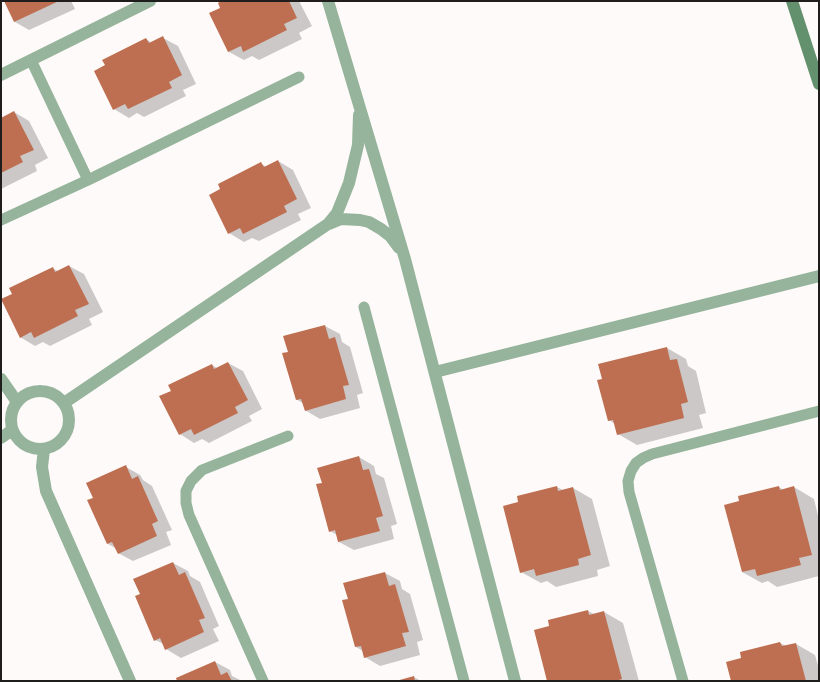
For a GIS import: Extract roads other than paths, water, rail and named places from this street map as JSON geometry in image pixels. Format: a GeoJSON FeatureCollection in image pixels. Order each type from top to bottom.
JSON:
{"type":"FeatureCollection","features":[{"type":"Feature","properties":{"kind":"street"},"geometry":{"type":"LineString","coordinates":[[1,75],[150,1]]}},
{"type":"Feature","properties":{"kind":"street"},"geometry":{"type":"LineString","coordinates":[[328,1],[405,259],[515,681]]}},
{"type":"Feature","properties":{"kind":"street"},"geometry":{"type":"LineString","coordinates":[[792,1],[818,78]]}},
{"type":"Feature","properties":{"kind":"street"},"geometry":{"type":"LineString","coordinates":[[328,224],[337,214],[342,205],[354,164],[358,145],[358,99]]}},
{"type":"Feature","properties":{"kind":"street"},"geometry":{"type":"LineString","coordinates":[[64,403],[328,224],[341,219],[369,222],[390,236],[405,259]]}},
{"type":"Feature","properties":{"kind":"street"},"geometry":{"type":"LineString","coordinates":[[435,372],[819,276]]}},
{"type":"Feature","properties":{"kind":"street"},"geometry":{"type":"LineString","coordinates":[[1,380],[17,402]]}},
{"type":"Feature","properties":{"kind":"street"},"geometry":{"type":"LineString","coordinates":[[32,392],[50,392],[64,403],[68,410],[70,419],[67,432],[59,442],[52,447],[34,449],[24,445],[17,438],[12,430],[12,410],[17,402],[24,396],[32,392]]}},
{"type":"Feature","properties":{"kind":"street"},"geometry":{"type":"LineString","coordinates":[[1,438],[12,430]]}},
{"type":"Feature","properties":{"kind":"street"},"geometry":{"type":"LineString","coordinates":[[44,449],[42,467],[46,491],[130,681]]}},
{"type":"Feature","properties":{"kind":"lane"},"geometry":{"type":"LineString","coordinates":[[30,60],[88,180]]}},
{"type":"Feature","properties":{"kind":"lane"},"geometry":{"type":"LineString","coordinates":[[1,220],[88,180],[299,77]]}},
{"type":"Feature","properties":{"kind":"lane"},"geometry":{"type":"LineString","coordinates":[[364,307],[464,681]]}},
{"type":"Feature","properties":{"kind":"lane"},"geometry":{"type":"LineString","coordinates":[[683,681],[629,492],[628,481],[631,471],[636,463],[652,454],[819,412]]}},
{"type":"Feature","properties":{"kind":"lane"},"geometry":{"type":"LineString","coordinates":[[263,681],[189,515],[186,503],[186,491],[191,481],[202,470],[288,436]]}}]}
